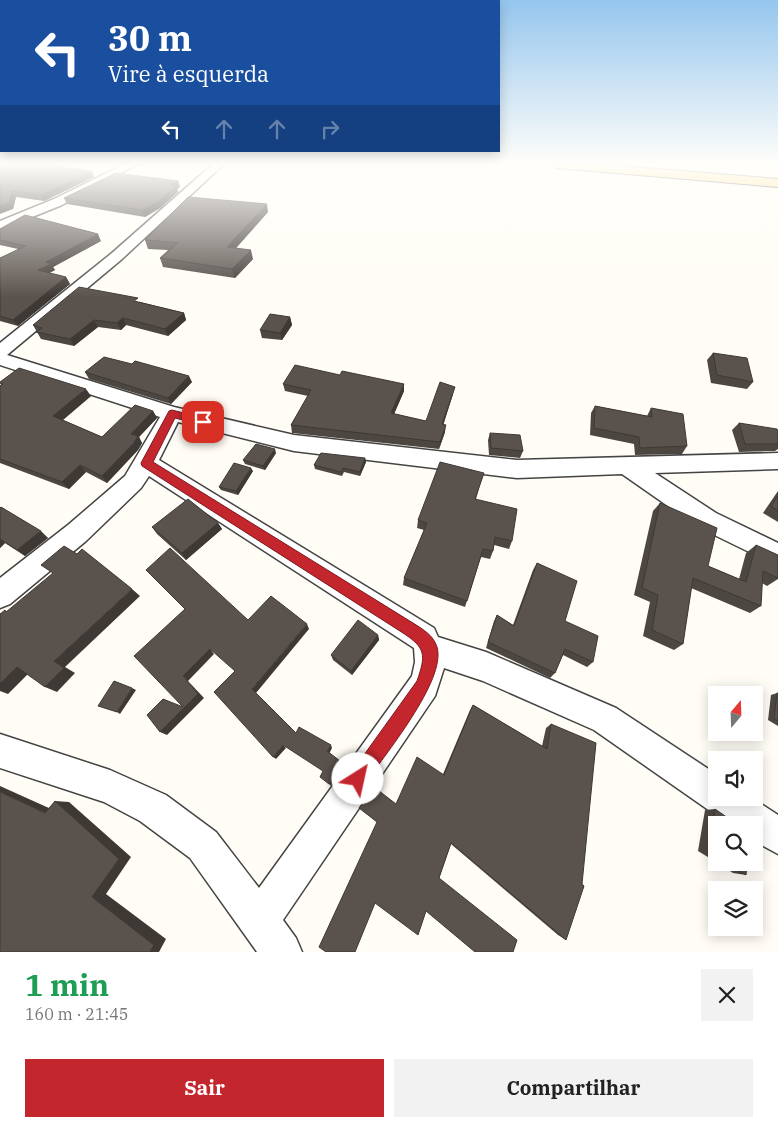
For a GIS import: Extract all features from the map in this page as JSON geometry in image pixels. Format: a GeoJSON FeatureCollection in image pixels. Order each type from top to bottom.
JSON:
{"type":"FeatureCollection","features":[{"type":"Feature","properties":{"kind":"street"},"geometry":{"type":"LineString","coordinates":[[0,226],[42,208]]}},
{"type":"Feature","properties":{"kind":"street"},"geometry":{"type":"LineString","coordinates":[[0,352],[117,256],[170,208]]}},
{"type":"Feature","properties":{"kind":"street"},"geometry":{"type":"LineString","coordinates":[[0,359],[172,414],[294,443],[517,469],[778,461]]}},
{"type":"Feature","properties":{"kind":"street"},"geometry":{"type":"LineString","coordinates":[[0,595],[77,533],[133,482],[146,463],[172,414]]}},
{"type":"Feature","properties":{"kind":"street"},"geometry":{"type":"LineString","coordinates":[[146,463],[424,638],[430,649],[430,666],[424,685],[259,921]]}},
{"type":"Feature","properties":{"kind":"street"},"geometry":{"type":"LineString","coordinates":[[627,466],[707,520],[778,555]]}},
{"type":"Feature","properties":{"kind":"street"},"geometry":{"type":"LineString","coordinates":[[430,649],[486,667],[605,719],[708,789]]}},
{"type":"Feature","properties":{"kind":"street"},"geometry":{"type":"LineString","coordinates":[[0,751],[110,787],[153,808],[203,845],[282,952]]}},
{"type":"Feature","properties":{"kind":"street"},"geometry":{"type":"LineString","coordinates":[[734,806],[778,836]]}},
{"type":"Feature","properties":{"kind":"building"},"geometry":{"type":"Polygon","coordinates":[[[177,208],[263,208],[227,247],[251,250],[232,269],[160,258],[178,243],[145,240],[177,208]]]}},
{"type":"Feature","properties":{"kind":"building"},"geometry":{"type":"Polygon","coordinates":[[[25,215],[98,234],[46,262],[51,264],[38,270],[66,277],[13,320],[0,316],[0,258],[26,246],[0,240],[0,229],[25,215]]]}},
{"type":"Feature","properties":{"kind":"building"},"geometry":{"type":"Polygon","coordinates":[[[79,287],[138,298],[134,301],[184,313],[165,329],[123,318],[117,323],[94,320],[70,339],[36,332],[42,328],[33,325],[79,287]]]}},
{"type":"Feature","properties":{"kind":"building"},"geometry":{"type":"Polygon","coordinates":[[[270,314],[290,317],[280,333],[260,330],[270,314]]]}},
{"type":"Feature","properties":{"kind":"building"},"geometry":{"type":"Polygon","coordinates":[[[713,353],[747,358],[753,382],[717,375],[713,353]]]}},
{"type":"Feature","properties":{"kind":"building"},"geometry":{"type":"Polygon","coordinates":[[[104,357],[132,364],[135,361],[189,376],[168,398],[85,372],[104,357]]]}},
{"type":"Feature","properties":{"kind":"building"},"geometry":{"type":"Polygon","coordinates":[[[295,365],[340,375],[342,371],[404,384],[391,413],[426,421],[440,382],[455,387],[442,424],[446,425],[440,442],[291,425],[311,390],[283,384],[295,365]]]}},
{"type":"Feature","properties":{"kind":"building"},"geometry":{"type":"Polygon","coordinates":[[[19,368],[86,389],[53,416],[102,437],[135,405],[153,411],[131,434],[138,436],[134,443],[102,476],[80,465],[62,482],[0,459],[0,386],[3,384],[0,382],[19,368]]]}},
{"type":"Feature","properties":{"kind":"building"},"geometry":{"type":"Polygon","coordinates":[[[595,406],[652,417],[651,408],[683,414],[687,446],[640,448],[639,437],[594,428],[595,406]]]}},
{"type":"Feature","properties":{"kind":"building"},"geometry":{"type":"Polygon","coordinates":[[[739,423],[777,429],[778,444],[745,444],[739,423]]]}},
{"type":"Feature","properties":{"kind":"building"},"geometry":{"type":"Polygon","coordinates":[[[490,433],[520,435],[523,451],[491,448],[490,433]]]}},
{"type":"Feature","properties":{"kind":"building"},"geometry":{"type":"Polygon","coordinates":[[[256,444],[275,449],[263,466],[243,460],[256,444]]]}},
{"type":"Feature","properties":{"kind":"building"},"geometry":{"type":"Polygon","coordinates":[[[321,453],[365,458],[360,472],[343,468],[341,472],[314,465],[321,453]]]}},
{"type":"Feature","properties":{"kind":"building"},"geometry":{"type":"Polygon","coordinates":[[[440,462],[484,473],[475,499],[517,509],[512,541],[495,537],[493,551],[483,549],[467,601],[404,578],[427,523],[418,520],[440,462]]]}},
{"type":"Feature","properties":{"kind":"building"},"geometry":{"type":"Polygon","coordinates":[[[234,463],[251,468],[236,491],[219,487],[234,463]]]}},
{"type":"Feature","properties":{"kind":"building"},"geometry":{"type":"Polygon","coordinates":[[[778,496],[778,511],[771,506],[778,496]]]}},
{"type":"Feature","properties":{"kind":"building"},"geometry":{"type":"Polygon","coordinates":[[[188,499],[218,523],[182,553],[152,527],[188,499]]]}},
{"type":"Feature","properties":{"kind":"building"},"geometry":{"type":"Polygon","coordinates":[[[660,503],[717,528],[708,566],[746,582],[756,545],[778,555],[778,578],[763,571],[761,606],[693,578],[683,644],[652,630],[658,595],[642,588],[660,503]]]}},
{"type":"Feature","properties":{"kind":"building"},"geometry":{"type":"Polygon","coordinates":[[[1,507],[41,531],[17,550],[0,539],[1,507]]]}},
{"type":"Feature","properties":{"kind":"building"},"geometry":{"type":"Polygon","coordinates":[[[64,546],[77,554],[82,549],[132,589],[54,661],[64,668],[45,687],[17,667],[0,684],[0,614],[5,610],[6,612],[53,573],[41,565],[64,546]]]}},
{"type":"Feature","properties":{"kind":"building"},"geometry":{"type":"Polygon","coordinates":[[[170,548],[248,620],[271,596],[307,624],[252,689],[296,733],[299,727],[331,745],[327,751],[344,764],[329,784],[320,777],[323,771],[283,745],[273,757],[214,692],[235,671],[210,649],[183,676],[198,694],[160,732],[147,715],[163,699],[183,707],[134,656],[185,609],[146,570],[170,548]]]}},
{"type":"Feature","properties":{"kind":"building"},"geometry":{"type":"Polygon","coordinates":[[[537,563],[577,581],[565,621],[598,636],[593,662],[565,649],[555,673],[488,642],[497,615],[514,626],[537,563]]]}},
{"type":"Feature","properties":{"kind":"building"},"geometry":{"type":"Polygon","coordinates":[[[358,620],[378,635],[351,671],[331,655],[358,620]]]}},
{"type":"Feature","properties":{"kind":"building"},"geometry":{"type":"Polygon","coordinates":[[[114,681],[132,688],[117,712],[98,706],[114,681]]]}},
{"type":"Feature","properties":{"kind":"building"},"geometry":{"type":"Polygon","coordinates":[[[778,693],[778,721],[774,718],[778,693]]]}},
{"type":"Feature","properties":{"kind":"building"},"geometry":{"type":"Polygon","coordinates":[[[473,705],[547,749],[551,724],[596,743],[582,884],[584,886],[566,940],[451,843],[439,878],[517,940],[513,952],[475,952],[426,911],[418,935],[375,903],[355,952],[326,952],[319,947],[377,822],[359,808],[374,787],[396,804],[417,757],[444,775],[473,705]]]}},
{"type":"Feature","properties":{"kind":"building"},"geometry":{"type":"Polygon","coordinates":[[[0,792],[45,813],[55,801],[119,859],[92,897],[154,945],[150,952],[0,952],[0,792]]]}},
{"type":"Feature","properties":{"kind":"building"},"geometry":{"type":"Polygon","coordinates":[[[715,809],[725,816],[714,816],[715,809]]]}},
{"type":"Feature","properties":{"kind":"route"},"geometry":{"type":"LineString","coordinates":[[203,422],[172,414],[146,463],[424,638],[430,649],[430,666],[424,685],[358,779]]}}]}
